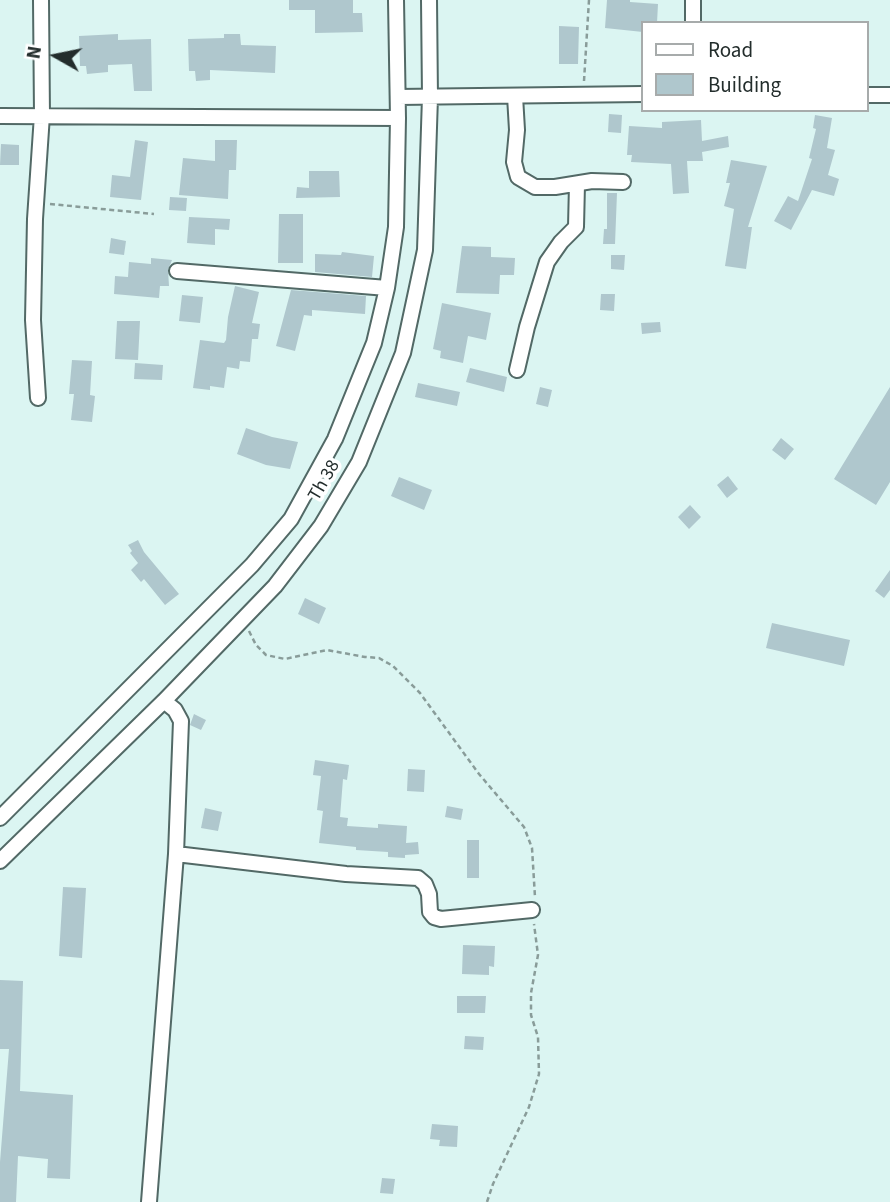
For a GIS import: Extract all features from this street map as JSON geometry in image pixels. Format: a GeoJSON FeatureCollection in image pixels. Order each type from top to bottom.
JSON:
{"type":"FeatureCollection","features":[{"type":"Feature","properties":{"kind":"street"},"geometry":{"type":"LineString","coordinates":[[38,398],[33,320],[36,202],[42,115],[41,0]]}},
{"type":"Feature","properties":{"kind":"street","name":"Th 38"},"geometry":{"type":"LineString","coordinates":[[0,818],[252,565],[291,519],[335,439],[374,343],[387,288],[396,228],[396,0]]}},
{"type":"Feature","properties":{"kind":"street","name":"Th 38"},"geometry":{"type":"LineString","coordinates":[[0,861],[164,701],[275,586],[321,526],[359,462],[403,354],[425,250],[430,97],[429,0]]}},
{"type":"Feature","properties":{"kind":"street"},"geometry":{"type":"LineString","coordinates":[[693,0],[693,21]]}},
{"type":"Feature","properties":{"kind":"street"},"geometry":{"type":"LineString","coordinates":[[398,97],[642,94]]}},
{"type":"Feature","properties":{"kind":"street"},"geometry":{"type":"LineString","coordinates":[[869,95],[890,95]]}},
{"type":"Feature","properties":{"kind":"street"},"geometry":{"type":"LineString","coordinates":[[515,96],[517,130],[514,162],[518,177],[535,187],[592,181],[623,181]]}},
{"type":"Feature","properties":{"kind":"street"},"geometry":{"type":"LineString","coordinates":[[0,116],[398,118]]}},
{"type":"Feature","properties":{"kind":"street"},"geometry":{"type":"LineString","coordinates":[[517,370],[547,262],[576,227],[577,184]]}},
{"type":"Feature","properties":{"kind":"street"},"geometry":{"type":"LineString","coordinates":[[177,271],[387,288]]}},
{"type":"Feature","properties":{"kind":"street"},"geometry":{"type":"LineString","coordinates":[[149,1202],[176,854],[181,721],[175,710],[164,701]]}},
{"type":"Feature","properties":{"kind":"street"},"geometry":{"type":"LineString","coordinates":[[176,854],[346,874],[418,878],[425,884],[429,894],[430,912],[441,919],[532,910]]}},
{"type":"Feature","properties":{"kind":"path"},"geometry":{"type":"LineString","coordinates":[[583,95],[589,0]]}},
{"type":"Feature","properties":{"kind":"path"},"geometry":{"type":"LineString","coordinates":[[36,202],[154,214]]}},
{"type":"Feature","properties":{"kind":"path"},"geometry":{"type":"LineString","coordinates":[[243,618],[256,645],[266,655],[285,659],[327,650],[379,658],[393,666],[420,693],[479,774],[524,827],[531,848],[537,892],[532,910],[538,955],[531,993],[531,1015],[538,1037],[539,1074],[529,1107],[487,1202]]}},
{"type":"Feature","properties":{"kind":"building"},"geometry":{"type":"Polygon","coordinates":[[[289,0],[353,0],[353,13],[362,13],[363,32],[315,33],[315,10],[289,10],[289,0]]]}},
{"type":"Feature","properties":{"kind":"building"},"geometry":{"type":"Polygon","coordinates":[[[607,0],[658,4],[657,21],[642,21],[642,32],[605,28],[607,0]]]}},
{"type":"Feature","properties":{"kind":"building"},"geometry":{"type":"Polygon","coordinates":[[[559,26],[579,27],[578,64],[559,64],[559,26]]]}},
{"type":"Feature","properties":{"kind":"building"},"geometry":{"type":"Polygon","coordinates":[[[118,34],[118,40],[151,39],[152,91],[134,91],[132,64],[108,65],[108,72],[87,74],[86,66],[80,66],[79,36],[118,34]]]}},
{"type":"Feature","properties":{"kind":"building"},"geometry":{"type":"Polygon","coordinates":[[[224,34],[240,34],[241,45],[276,46],[275,73],[210,70],[210,80],[196,81],[195,71],[189,71],[188,39],[224,38],[224,34]]]}},
{"type":"Feature","properties":{"kind":"building"},"geometry":{"type":"Polygon","coordinates":[[[609,114],[622,115],[621,133],[608,132],[609,114]]]}},
{"type":"Feature","properties":{"kind":"building"},"geometry":{"type":"Polygon","coordinates":[[[815,115],[832,118],[827,148],[835,150],[828,175],[839,179],[834,196],[812,190],[791,230],[774,221],[788,196],[798,201],[812,159],[809,158],[816,129],[813,128],[815,115]]]}},
{"type":"Feature","properties":{"kind":"building"},"geometry":{"type":"Polygon","coordinates":[[[701,120],[702,141],[728,136],[729,147],[702,152],[703,161],[687,161],[689,193],[673,194],[671,164],[631,162],[632,155],[627,155],[629,126],[662,128],[662,122],[701,120]]]}},
{"type":"Feature","properties":{"kind":"building"},"geometry":{"type":"Polygon","coordinates":[[[135,140],[148,142],[141,200],[110,197],[112,175],[130,177],[135,140]]]}},
{"type":"Feature","properties":{"kind":"building"},"geometry":{"type":"Polygon","coordinates":[[[215,140],[237,140],[236,170],[229,170],[228,199],[179,195],[183,158],[215,161],[215,140]]]}},
{"type":"Feature","properties":{"kind":"building"},"geometry":{"type":"Polygon","coordinates":[[[1,144],[19,145],[19,165],[0,165],[1,144]]]}},
{"type":"Feature","properties":{"kind":"building"},"geometry":{"type":"Polygon","coordinates":[[[731,160],[767,166],[748,227],[752,227],[746,269],[725,266],[734,209],[724,206],[730,183],[726,183],[731,160]]]}},
{"type":"Feature","properties":{"kind":"building"},"geometry":{"type":"Polygon","coordinates":[[[309,171],[339,171],[340,197],[296,198],[297,187],[309,188],[309,171]]]}},
{"type":"Feature","properties":{"kind":"building"},"geometry":{"type":"Polygon","coordinates":[[[607,193],[617,193],[615,244],[603,244],[604,229],[607,229],[607,193]]]}},
{"type":"Feature","properties":{"kind":"building"},"geometry":{"type":"Polygon","coordinates":[[[170,197],[187,198],[186,211],[169,210],[170,197]]]}},
{"type":"Feature","properties":{"kind":"building"},"geometry":{"type":"Polygon","coordinates":[[[279,214],[303,214],[303,263],[278,263],[279,214]]]}},
{"type":"Feature","properties":{"kind":"building"},"geometry":{"type":"Polygon","coordinates":[[[189,217],[230,219],[229,230],[215,229],[215,245],[187,243],[189,217]]]}},
{"type":"Feature","properties":{"kind":"building"},"geometry":{"type":"Polygon","coordinates":[[[111,238],[126,241],[124,255],[109,253],[111,238]]]}},
{"type":"Feature","properties":{"kind":"building"},"geometry":{"type":"Polygon","coordinates":[[[462,246],[491,247],[491,257],[515,258],[514,275],[500,275],[499,294],[456,293],[462,246]]]}},
{"type":"Feature","properties":{"kind":"building"},"geometry":{"type":"Polygon","coordinates":[[[342,252],[374,256],[372,277],[315,272],[315,254],[341,255],[342,252]]]}},
{"type":"Feature","properties":{"kind":"building"},"geometry":{"type":"Polygon","coordinates":[[[611,255],[625,255],[624,270],[611,269],[611,255]]]}},
{"type":"Feature","properties":{"kind":"building"},"geometry":{"type":"Polygon","coordinates":[[[151,258],[172,260],[168,270],[169,286],[160,286],[159,298],[114,294],[115,276],[128,277],[129,262],[151,264],[151,258]]]}},
{"type":"Feature","properties":{"kind":"building"},"geometry":{"type":"Polygon","coordinates":[[[235,286],[259,292],[252,323],[260,324],[258,339],[252,339],[250,362],[240,361],[239,369],[227,367],[224,388],[193,388],[200,340],[224,343],[226,340],[235,286]]]}},
{"type":"Feature","properties":{"kind":"building"},"geometry":{"type":"Polygon","coordinates":[[[291,290],[366,296],[365,314],[312,310],[312,316],[304,315],[295,351],[276,346],[291,290]]]}},
{"type":"Feature","properties":{"kind":"building"},"geometry":{"type":"Polygon","coordinates":[[[601,294],[615,294],[614,311],[600,310],[601,294]]]}},
{"type":"Feature","properties":{"kind":"building"},"geometry":{"type":"Polygon","coordinates":[[[182,295],[203,297],[200,323],[179,321],[182,295]]]}},
{"type":"Feature","properties":{"kind":"building"},"geometry":{"type":"Polygon","coordinates":[[[442,303],[491,313],[486,340],[468,336],[463,363],[440,358],[441,351],[433,349],[442,303]]]}},
{"type":"Feature","properties":{"kind":"building"},"geometry":{"type":"Polygon","coordinates":[[[117,321],[140,321],[138,360],[115,359],[117,321]]]}},
{"type":"Feature","properties":{"kind":"building"},"geometry":{"type":"Polygon","coordinates":[[[660,322],[661,332],[642,334],[641,323],[660,322]]]}},
{"type":"Feature","properties":{"kind":"building"},"geometry":{"type":"Polygon","coordinates":[[[72,360],[92,361],[90,395],[95,396],[92,422],[71,420],[74,394],[69,394],[72,360]]]}},
{"type":"Feature","properties":{"kind":"building"},"geometry":{"type":"Polygon","coordinates":[[[135,363],[163,365],[162,380],[134,379],[135,363]]]}},
{"type":"Feature","properties":{"kind":"building"},"geometry":{"type":"Polygon","coordinates":[[[470,368],[507,377],[504,392],[466,382],[470,368]]]}},
{"type":"Feature","properties":{"kind":"building"},"geometry":{"type":"Polygon","coordinates":[[[418,383],[460,392],[457,406],[415,397],[418,383]]]}},
{"type":"Feature","properties":{"kind":"building"},"geometry":{"type":"Polygon","coordinates":[[[540,387],[552,390],[548,407],[536,404],[540,387]]]}},
{"type":"Feature","properties":{"kind":"building"},"geometry":{"type":"Polygon","coordinates":[[[890,387],[890,482],[876,505],[834,479],[890,387]]]}},
{"type":"Feature","properties":{"kind":"building"},"geometry":{"type":"Polygon","coordinates":[[[246,428],[298,442],[290,469],[266,465],[237,454],[246,428]]]}},
{"type":"Feature","properties":{"kind":"building"},"geometry":{"type":"Polygon","coordinates":[[[781,438],[794,449],[785,460],[772,450],[781,438]]]}},
{"type":"Feature","properties":{"kind":"building"},"geometry":{"type":"Polygon","coordinates":[[[728,476],[738,489],[727,498],[717,485],[728,476]]]}},
{"type":"Feature","properties":{"kind":"building"},"geometry":{"type":"Polygon","coordinates":[[[399,477],[432,490],[424,510],[391,496],[399,477]]]}},
{"type":"Feature","properties":{"kind":"building"},"geometry":{"type":"Polygon","coordinates":[[[690,505],[701,517],[689,529],[678,517],[690,505]]]}},
{"type":"Feature","properties":{"kind":"building"},"geometry":{"type":"Polygon","coordinates":[[[138,540],[144,552],[179,594],[165,605],[144,579],[141,582],[131,570],[138,563],[130,553],[132,551],[128,545],[138,540]]]}},
{"type":"Feature","properties":{"kind":"building"},"geometry":{"type":"Polygon","coordinates":[[[890,570],[890,590],[884,598],[875,591],[890,570]]]}},
{"type":"Feature","properties":{"kind":"building"},"geometry":{"type":"Polygon","coordinates":[[[305,598],[326,608],[319,624],[298,614],[305,598]]]}},
{"type":"Feature","properties":{"kind":"building"},"geometry":{"type":"Polygon","coordinates":[[[772,623],[850,640],[844,666],[766,648],[772,623]]]}},
{"type":"Feature","properties":{"kind":"building"},"geometry":{"type":"Polygon","coordinates":[[[194,714],[206,720],[201,730],[190,725],[194,714]]]}},
{"type":"Feature","properties":{"kind":"building"},"geometry":{"type":"Polygon","coordinates":[[[315,760],[349,765],[347,780],[343,779],[340,817],[348,818],[347,826],[407,826],[406,843],[418,842],[419,854],[405,855],[405,858],[388,857],[388,852],[356,850],[356,847],[319,843],[323,811],[317,810],[321,776],[313,775],[315,760]]]}},
{"type":"Feature","properties":{"kind":"building"},"geometry":{"type":"Polygon","coordinates":[[[408,769],[425,770],[424,792],[407,791],[408,769]]]}},
{"type":"Feature","properties":{"kind":"building"},"geometry":{"type":"Polygon","coordinates":[[[447,806],[463,809],[461,820],[445,817],[447,806]]]}},
{"type":"Feature","properties":{"kind":"building"},"geometry":{"type":"Polygon","coordinates":[[[205,808],[222,812],[218,831],[201,828],[205,808]]]}},
{"type":"Feature","properties":{"kind":"building"},"geometry":{"type":"Polygon","coordinates":[[[467,840],[479,840],[479,878],[467,878],[467,840]]]}},
{"type":"Feature","properties":{"kind":"building"},"geometry":{"type":"Polygon","coordinates":[[[63,887],[86,888],[82,958],[59,956],[63,887]]]}},
{"type":"Feature","properties":{"kind":"building"},"geometry":{"type":"Polygon","coordinates":[[[463,945],[495,946],[494,967],[489,966],[489,975],[462,974],[463,945]]]}},
{"type":"Feature","properties":{"kind":"building"},"geometry":{"type":"Polygon","coordinates":[[[0,980],[23,981],[20,1091],[73,1095],[70,1179],[47,1178],[48,1159],[18,1156],[16,1202],[0,1202],[0,1162],[9,1049],[0,1049],[0,980]]]}},
{"type":"Feature","properties":{"kind":"building"},"geometry":{"type":"Polygon","coordinates":[[[457,996],[486,996],[485,1013],[457,1013],[457,996]]]}},
{"type":"Feature","properties":{"kind":"building"},"geometry":{"type":"Polygon","coordinates":[[[465,1036],[484,1037],[483,1050],[464,1049],[465,1036]]]}},
{"type":"Feature","properties":{"kind":"building"},"geometry":{"type":"Polygon","coordinates":[[[432,1124],[458,1126],[457,1147],[439,1146],[440,1140],[430,1139],[432,1124]]]}},
{"type":"Feature","properties":{"kind":"building"},"geometry":{"type":"Polygon","coordinates":[[[382,1178],[395,1179],[393,1194],[380,1193],[382,1178]]]}}]}
